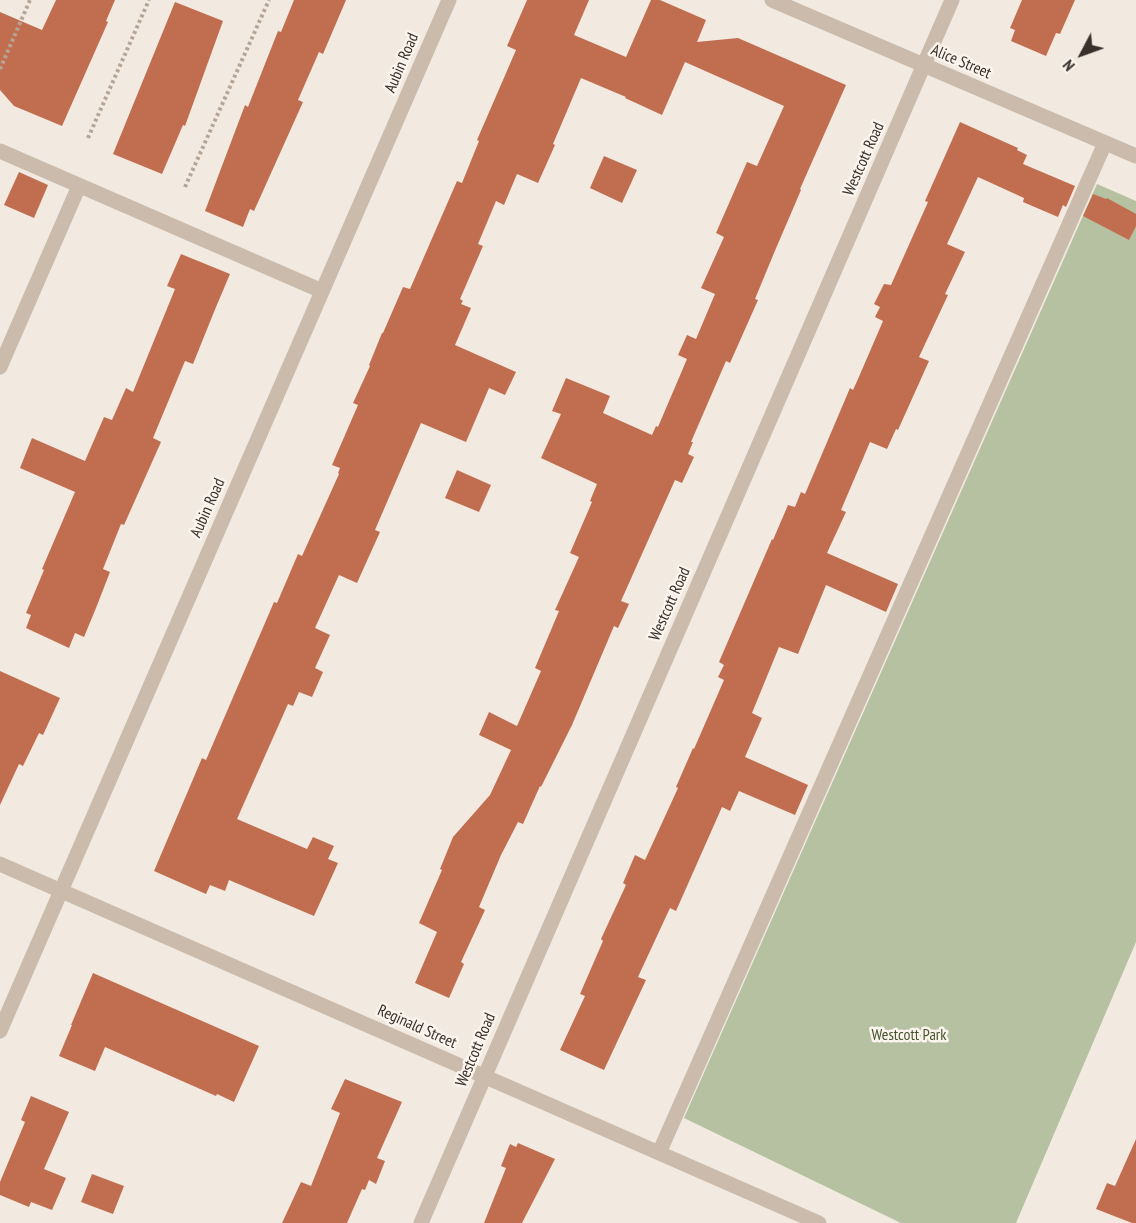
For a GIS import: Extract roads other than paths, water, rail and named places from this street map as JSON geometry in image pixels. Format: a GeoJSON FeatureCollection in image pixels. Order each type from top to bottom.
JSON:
{"type":"FeatureCollection","features":[{"type":"Feature","properties":{"kind":"street","name":"Aubin Road"},"geometry":{"type":"LineString","coordinates":[[0,1031],[449,0]]}},
{"type":"Feature","properties":{"kind":"street","name":"Alice Street"},"geometry":{"type":"LineString","coordinates":[[772,0],[1136,156]]}},
{"type":"Feature","properties":{"kind":"street","name":"Westcott Road"},"geometry":{"type":"LineString","coordinates":[[421,1223],[952,0]]}},
{"type":"Feature","properties":{"kind":"street"},"geometry":{"type":"LineString","coordinates":[[659,1153],[1105,143]]}},
{"type":"Feature","properties":{"kind":"street"},"geometry":{"type":"LineString","coordinates":[[0,151],[322,291]]}},
{"type":"Feature","properties":{"kind":"street"},"geometry":{"type":"LineString","coordinates":[[0,367],[79,186]]}},
{"type":"Feature","properties":{"kind":"street","name":"Reginald Street"},"geometry":{"type":"LineString","coordinates":[[0,864],[819,1223]]}},
{"type":"Feature","properties":{"kind":"park label","name":"Westcott Park"},"geometry":{"type":"Point","coordinates":[909,1035]}}]}
